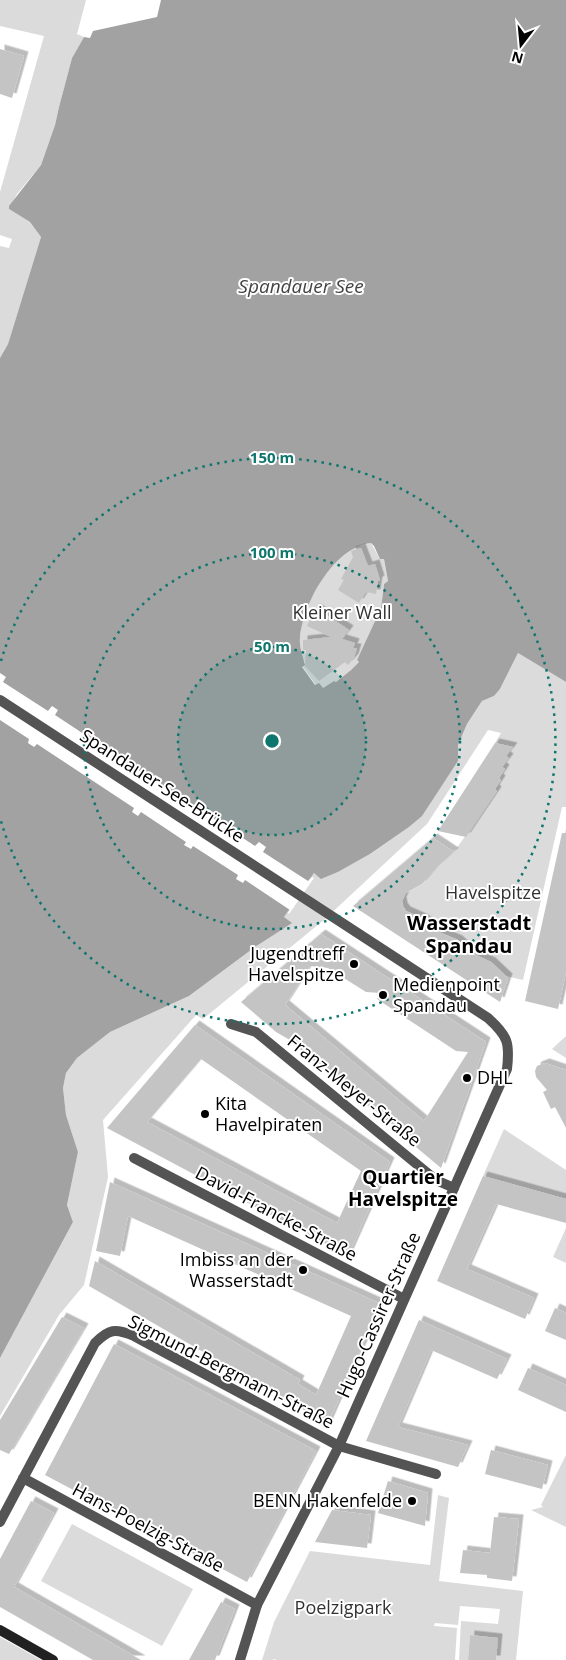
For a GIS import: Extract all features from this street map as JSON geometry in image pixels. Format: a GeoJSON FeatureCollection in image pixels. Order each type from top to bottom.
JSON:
{"type":"FeatureCollection","features":[{"type":"Feature","properties":{"kind":"main road"},"geometry":{"type":"LineString","coordinates":[[0,1630],[53,1660]]}},
{"type":"Feature","properties":{"kind":"street","name":"Spandauer-See-Brücke"},"geometry":{"type":"LineString","coordinates":[[0,700],[306,899]]}},
{"type":"Feature","properties":{"kind":"street","name":"Hugo-Cassirer-Straße"},"geometry":{"type":"LineString","coordinates":[[240,1660],[258,1606],[339,1446],[507,1069],[509,1046],[498,1027],[488,1018],[306,899]]}},
{"type":"Feature","properties":{"kind":"street","name":"Franz-Meyer-Straße"},"geometry":{"type":"LineString","coordinates":[[231,1024],[256,1032],[436,1180],[454,1188]]}},
{"type":"Feature","properties":{"kind":"street","name":"David-Francke-Straße"},"geometry":{"type":"LineString","coordinates":[[134,1158],[404,1299]]}},
{"type":"Feature","properties":{"kind":"street","name":"Sigmund-Bergmann-Straße"},"geometry":{"type":"LineString","coordinates":[[0,1522],[95,1343],[107,1332],[114,1330],[134,1336],[339,1446],[436,1474]]}},
{"type":"Feature","properties":{"kind":"street","name":"Hans-Poelzig-Straße"},"geometry":{"type":"LineString","coordinates":[[23,1478],[258,1606]]}},
{"type":"Feature","properties":{"kind":"green space"},"geometry":{"type":"Polygon","coordinates":[[[0,0],[86,0],[77,34],[84,37],[72,58],[55,125],[41,165],[17,194],[9,209],[30,222],[41,237],[8,344],[0,358],[0,246],[9,248],[12,239],[0,235],[0,192],[44,36],[0,26],[0,0]]]}},
{"type":"Feature","properties":{"kind":"green space","name":"Kleiner Wall"},"geometry":{"type":"Polygon","coordinates":[[[371,543],[380,559],[384,559],[388,581],[384,584],[381,608],[357,660],[359,662],[336,682],[334,681],[323,688],[316,685],[302,666],[305,664],[300,637],[302,623],[314,593],[333,566],[357,547],[371,543]]]}},
{"type":"Feature","properties":{"kind":"green space","name":"Havelspitze"},"geometry":{"type":"Polygon","coordinates":[[[518,653],[566,682],[566,807],[562,807],[523,980],[506,976],[491,962],[470,952],[458,940],[439,932],[424,919],[406,911],[402,902],[405,894],[422,884],[454,852],[497,791],[495,789],[501,780],[499,778],[505,769],[502,767],[512,747],[495,743],[501,733],[488,730],[427,824],[325,919],[203,1019],[196,1015],[103,1120],[108,1177],[84,1285],[59,1315],[0,1416],[0,1358],[73,1222],[67,1205],[78,1152],[66,1115],[63,1088],[66,1073],[77,1058],[110,1032],[189,996],[291,923],[284,917],[314,873],[323,878],[338,872],[370,854],[409,827],[421,816],[458,761],[458,745],[467,724],[482,701],[494,696],[500,689],[518,653]]]}},
{"type":"Feature","properties":{"kind":"green space"},"geometry":{"type":"Polygon","coordinates":[[[566,1036],[566,1058],[552,1049],[566,1036]]]}},
{"type":"Feature","properties":{"kind":"green space"},"geometry":{"type":"Polygon","coordinates":[[[504,1129],[566,1170],[566,1199],[483,1176],[504,1129]]]}},
{"type":"Feature","properties":{"kind":"green space"},"geometry":{"type":"Polygon","coordinates":[[[566,1228],[566,1263],[553,1257],[566,1228]]]}},
{"type":"Feature","properties":{"kind":"green space"},"geometry":{"type":"Polygon","coordinates":[[[566,1455],[566,1527],[531,1510],[543,1507],[541,1505],[566,1455]]]}},
{"type":"Feature","properties":{"kind":"green space","name":"Poelzigpark"},"geometry":{"type":"Polygon","coordinates":[[[438,1495],[449,1498],[439,1581],[523,1591],[516,1660],[496,1660],[497,1638],[470,1635],[468,1660],[459,1660],[461,1621],[498,1624],[500,1609],[460,1606],[458,1625],[435,1623],[434,1626],[457,1628],[455,1660],[262,1660],[274,1622],[310,1551],[430,1565],[438,1495]]]}},
{"type":"Feature","properties":{"kind":"green space"},"geometry":{"type":"Polygon","coordinates":[[[72,1524],[193,1589],[162,1646],[41,1581],[72,1524]]]}},
{"type":"Feature","properties":{"kind":"green space"},"geometry":{"type":"Polygon","coordinates":[[[0,1637],[41,1660],[0,1660],[0,1637]]]}},
{"type":"Feature","properties":{"kind":"water","name":"Spandauer See"},"geometry":{"type":"Polygon","coordinates":[[[161,0],[566,0],[566,682],[518,653],[500,689],[494,696],[482,701],[467,724],[458,745],[458,761],[422,816],[370,854],[338,872],[321,879],[314,873],[284,917],[292,923],[255,947],[189,996],[110,1032],[77,1058],[66,1073],[63,1088],[66,1115],[78,1152],[67,1205],[73,1222],[0,1358],[0,358],[8,344],[41,237],[30,222],[9,209],[9,206],[41,165],[55,125],[72,58],[84,37],[90,38],[93,31],[157,17],[161,0]],[[371,543],[357,547],[333,566],[323,579],[307,609],[300,638],[305,665],[302,667],[315,685],[319,683],[323,688],[334,681],[336,682],[359,662],[357,660],[381,608],[384,584],[388,581],[384,559],[380,559],[371,543]]]}},
{"type":"Feature","properties":{"kind":"pier"},"geometry":{"type":"Polygon","coordinates":[[[0,673],[6,677],[3,682],[48,711],[52,706],[58,710],[55,715],[152,779],[155,775],[162,779],[160,784],[204,812],[207,808],[214,813],[211,817],[255,846],[259,842],[266,847],[263,852],[308,881],[312,877],[314,878],[289,914],[290,910],[245,880],[243,883],[236,879],[238,875],[193,846],[191,849],[184,845],[186,842],[141,812],[138,816],[132,812],[134,808],[37,744],[34,747],[28,743],[29,739],[0,720],[0,673]]]}},
{"type":"Feature","properties":{"kind":"building"},"geometry":{"type":"Polygon","coordinates":[[[0,49],[24,56],[12,98],[0,94],[0,49]]]}},
{"type":"Feature","properties":{"kind":"building"},"geometry":{"type":"Polygon","coordinates":[[[361,548],[368,566],[375,564],[380,580],[378,581],[376,594],[366,592],[359,603],[338,590],[344,580],[341,579],[353,557],[351,551],[361,548]]]}},
{"type":"Feature","properties":{"kind":"building"},"geometry":{"type":"Polygon","coordinates":[[[316,608],[349,630],[342,639],[355,643],[353,648],[357,648],[354,658],[348,665],[345,662],[319,681],[305,666],[306,650],[303,650],[303,640],[331,637],[307,626],[316,608]]]}},
{"type":"Feature","properties":{"kind":"building"},"geometry":{"type":"Polygon","coordinates":[[[495,743],[513,747],[506,756],[509,758],[502,767],[505,769],[495,789],[497,791],[466,837],[438,831],[495,743]]]}},
{"type":"Feature","properties":{"kind":"building"},"geometry":{"type":"Polygon","coordinates":[[[562,833],[566,833],[566,972],[558,1009],[525,1001],[562,833]]]}},
{"type":"Feature","properties":{"kind":"building"},"geometry":{"type":"Polygon","coordinates":[[[433,838],[454,852],[422,884],[406,893],[402,901],[403,907],[406,911],[424,919],[439,932],[458,940],[473,954],[491,962],[508,978],[500,1002],[353,906],[433,838]]]}},
{"type":"Feature","properties":{"kind":"building"},"geometry":{"type":"Polygon","coordinates":[[[321,934],[486,1042],[441,1168],[398,1132],[400,1129],[363,1103],[365,1100],[328,1074],[330,1072],[311,1059],[312,1057],[293,1045],[295,1043],[276,1032],[241,1002],[321,934]],[[310,966],[285,1005],[424,1121],[468,1052],[456,1051],[377,999],[381,993],[366,992],[328,968],[310,966]]]}},
{"type":"Feature","properties":{"kind":"building"},"geometry":{"type":"Polygon","coordinates":[[[195,1025],[390,1162],[348,1256],[107,1128],[195,1025]],[[201,1059],[147,1122],[337,1223],[361,1171],[201,1059]]]}},
{"type":"Feature","properties":{"kind":"building"},"geometry":{"type":"Polygon","coordinates":[[[545,1063],[566,1070],[566,1128],[555,1107],[551,1109],[543,1092],[547,1090],[536,1077],[535,1071],[537,1066],[545,1063]]]}},
{"type":"Feature","properties":{"kind":"building"},"geometry":{"type":"Polygon","coordinates":[[[483,1176],[566,1199],[566,1223],[496,1204],[467,1269],[534,1298],[525,1319],[437,1281],[483,1176]]]}},
{"type":"Feature","properties":{"kind":"building"},"geometry":{"type":"Polygon","coordinates":[[[110,1182],[381,1304],[328,1424],[89,1286],[95,1261],[300,1380],[298,1384],[316,1395],[351,1316],[128,1216],[120,1256],[96,1251],[110,1182]]]}},
{"type":"Feature","properties":{"kind":"building"},"geometry":{"type":"Polygon","coordinates":[[[555,1308],[566,1313],[566,1340],[545,1331],[555,1308]]]}},
{"type":"Feature","properties":{"kind":"building"},"geometry":{"type":"Polygon","coordinates":[[[62,1317],[84,1328],[9,1454],[0,1450],[0,1420],[62,1317]]]}},
{"type":"Feature","properties":{"kind":"building"},"geometry":{"type":"Polygon","coordinates":[[[419,1320],[507,1359],[497,1379],[431,1350],[398,1427],[468,1445],[458,1467],[366,1441],[419,1320]]]}},
{"type":"Feature","properties":{"kind":"building"},"geometry":{"type":"Polygon","coordinates":[[[114,1344],[316,1451],[247,1582],[45,1475],[114,1344]]]}},
{"type":"Feature","properties":{"kind":"building"},"geometry":{"type":"Polygon","coordinates":[[[528,1368],[566,1385],[566,1412],[518,1390],[528,1368]]]}},
{"type":"Feature","properties":{"kind":"building"},"geometry":{"type":"Polygon","coordinates":[[[491,1450],[548,1465],[542,1489],[485,1474],[491,1450]]]}},
{"type":"Feature","properties":{"kind":"building"},"geometry":{"type":"Polygon","coordinates":[[[388,1481],[428,1493],[425,1526],[378,1513],[388,1481]]]}},
{"type":"Feature","properties":{"kind":"building"},"geometry":{"type":"Polygon","coordinates":[[[31,1501],[54,1513],[14,1587],[141,1660],[93,1660],[0,1607],[0,1559],[31,1501]]]}},
{"type":"Feature","properties":{"kind":"building"},"geometry":{"type":"Polygon","coordinates":[[[332,1510],[371,1515],[367,1548],[315,1542],[332,1510]]]}},
{"type":"Feature","properties":{"kind":"building"},"geometry":{"type":"Polygon","coordinates":[[[494,1517],[519,1519],[512,1581],[487,1578],[487,1575],[460,1573],[463,1550],[490,1553],[494,1517]]]}},
{"type":"Feature","properties":{"kind":"building"},"geometry":{"type":"Polygon","coordinates":[[[221,1602],[235,1609],[215,1660],[189,1660],[221,1602]]]}},
{"type":"Feature","properties":{"kind":"building"},"geometry":{"type":"Polygon","coordinates":[[[470,1635],[498,1638],[496,1660],[468,1660],[470,1635]]]}},
{"type":"Feature","properties":{"kind":"place","name":"Jugendtreff Havelspitze"},"geometry":{"type":"Point","coordinates":[354,964]}},
{"type":"Feature","properties":{"kind":"place","name":"Medienpoint Spandau"},"geometry":{"type":"Point","coordinates":[383,995]}},
{"type":"Feature","properties":{"kind":"place","name":"DHL"},"geometry":{"type":"Point","coordinates":[467,1078]}},
{"type":"Feature","properties":{"kind":"place","name":"Kita Havelpiraten"},"geometry":{"type":"Point","coordinates":[205,1114]}},
{"type":"Feature","properties":{"kind":"place","name":"Imbiss an der Wasserstadt"},"geometry":{"type":"Point","coordinates":[303,1270]}},
{"type":"Feature","properties":{"kind":"place","name":"BENN Hakenfelde"},"geometry":{"type":"Point","coordinates":[412,1501]}},
{"type":"Feature","properties":{"kind":"district","name":"Wasserstadt Spandau"},"geometry":{"type":"Point","coordinates":[469,934]}},
{"type":"Feature","properties":{"kind":"district","name":"Quartier Havelspitze"},"geometry":{"type":"Point","coordinates":[403,1188]}}]}
